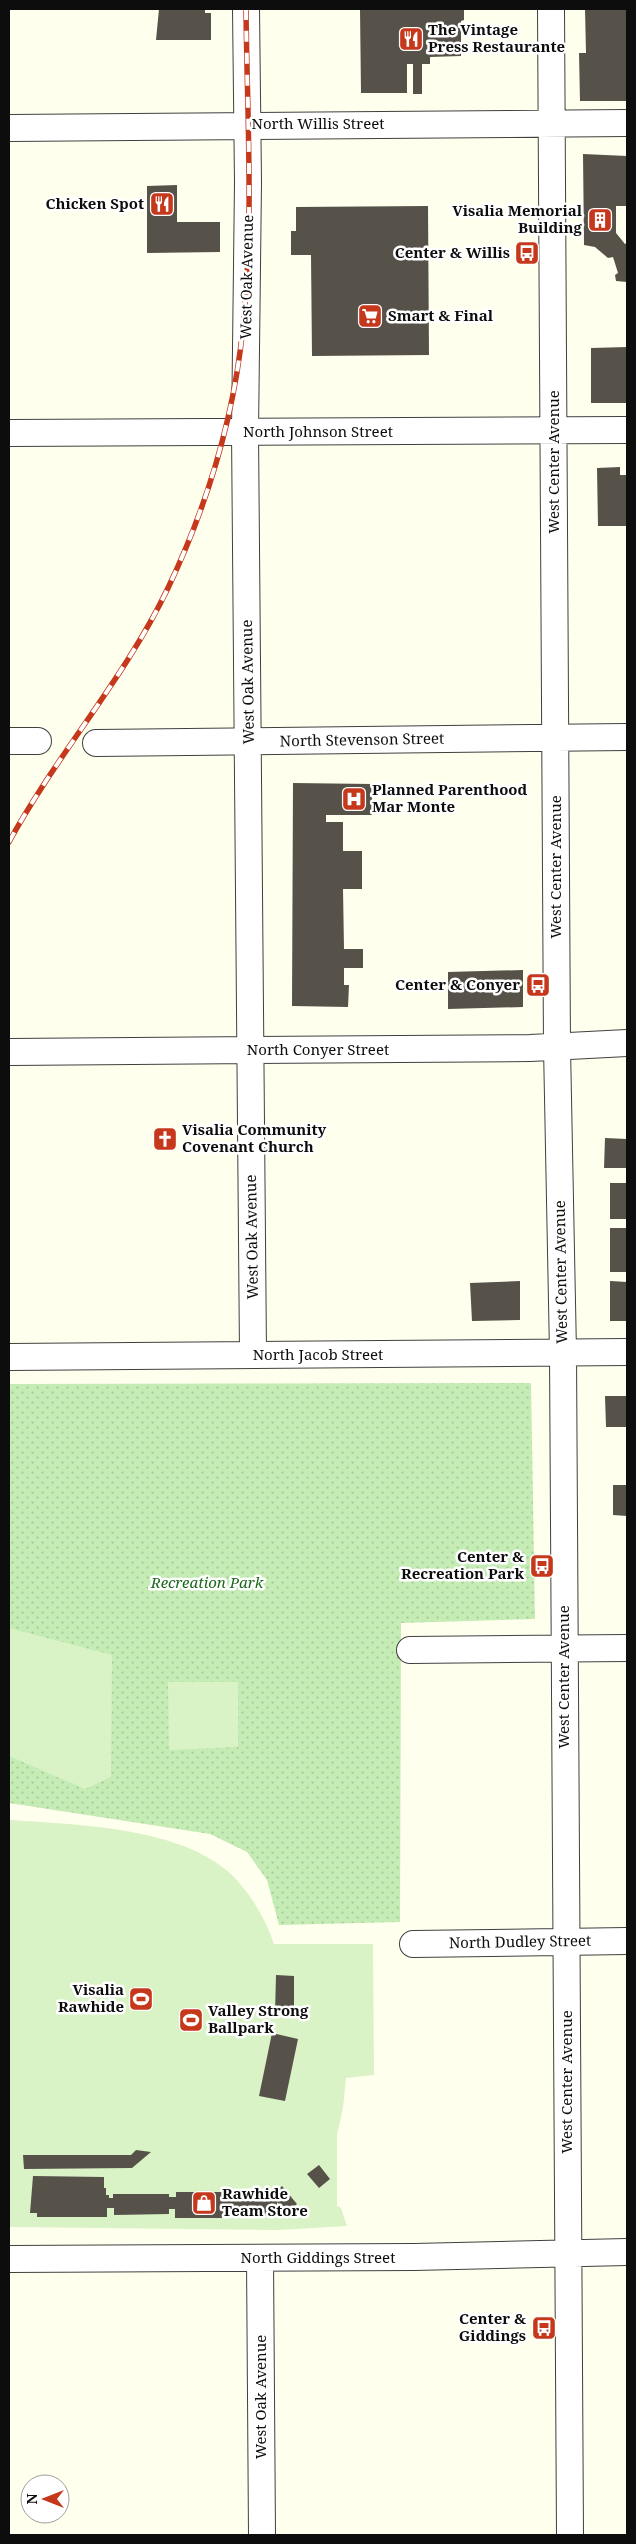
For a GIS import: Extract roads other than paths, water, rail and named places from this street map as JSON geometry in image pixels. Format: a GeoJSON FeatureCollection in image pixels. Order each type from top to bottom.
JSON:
{"type":"FeatureCollection","features":[{"type":"Feature","properties":{"kind":"street","name":"West Oak Avenue"},"geometry":{"type":"LineString","coordinates":[[246,9],[245,432],[253,1355]]}},
{"type":"Feature","properties":{"kind":"street","name":"West Center Avenue"},"geometry":{"type":"LineString","coordinates":[[551,9],[557,1047],[563,1353],[570,2535]]}},
{"type":"Feature","properties":{"kind":"street","name":"North Willis Street"},"geometry":{"type":"LineString","coordinates":[[9,128],[247,124],[627,123]]}},
{"type":"Feature","properties":{"kind":"street","name":"North Johnson Street"},"geometry":{"type":"LineString","coordinates":[[9,433],[627,430]]}},
{"type":"Feature","properties":{"kind":"street","name":"North Stevenson Street"},"geometry":{"type":"LineString","coordinates":[[96,742],[627,737]]}},
{"type":"Feature","properties":{"kind":"street"},"geometry":{"type":"LineString","coordinates":[[9,741],[38,741]]}},
{"type":"Feature","properties":{"kind":"street","name":"North Conyer Street"},"geometry":{"type":"LineString","coordinates":[[9,1052],[557,1047],[627,1043]]}},
{"type":"Feature","properties":{"kind":"street","name":"North Jacob Street"},"geometry":{"type":"LineString","coordinates":[[9,1357],[627,1352]]}},
{"type":"Feature","properties":{"kind":"street"},"geometry":{"type":"LineString","coordinates":[[410,1650],[627,1648]]}},
{"type":"Feature","properties":{"kind":"street","name":"North Dudley Street"},"geometry":{"type":"LineString","coordinates":[[413,1944],[627,1941]]}},
{"type":"Feature","properties":{"kind":"street","name":"North Giddings Street"},"geometry":{"type":"LineString","coordinates":[[9,2259],[260,2258],[627,2252]]}},
{"type":"Feature","properties":{"kind":"street","name":"West Oak Avenue"},"geometry":{"type":"LineString","coordinates":[[260,2258],[262,2535]]}},
{"type":"Feature","properties":{"kind":"railway"},"geometry":{"type":"LineString","coordinates":[[9,842],[48,778],[132,653],[151,621],[182,557],[217,461],[226,428],[239,361],[246,287],[249,208],[246,9]]}},
{"type":"Feature","properties":{"kind":"place","name":"The Vintage Press Restaurante"},"geometry":{"type":"Point","coordinates":[411,39]}},
{"type":"Feature","properties":{"kind":"place","name":"Chicken Spot"},"geometry":{"type":"Point","coordinates":[162,204]}},
{"type":"Feature","properties":{"kind":"place","name":"Visalia Memorial Building"},"geometry":{"type":"Point","coordinates":[600,220]}},
{"type":"Feature","properties":{"kind":"place","name":"Center & Willis"},"geometry":{"type":"Point","coordinates":[527,253]}},
{"type":"Feature","properties":{"kind":"place","name":"Smart & Final"},"geometry":{"type":"Point","coordinates":[370,316]}},
{"type":"Feature","properties":{"kind":"place","name":"Planned Parenthood Mar Monte"},"geometry":{"type":"Point","coordinates":[354,799]}},
{"type":"Feature","properties":{"kind":"place","name":"Center & Conyer"},"geometry":{"type":"Point","coordinates":[538,985]}},
{"type":"Feature","properties":{"kind":"place","name":"Visalia Community Covenant Church"},"geometry":{"type":"Point","coordinates":[165,1139]}},
{"type":"Feature","properties":{"kind":"place","name":"Center & Recreation Park"},"geometry":{"type":"Point","coordinates":[542,1566]}},
{"type":"Feature","properties":{"kind":"place","name":"Visalia Rawhide"},"geometry":{"type":"Point","coordinates":[141,1999]}},
{"type":"Feature","properties":{"kind":"place","name":"Valley Strong Ballpark"},"geometry":{"type":"Point","coordinates":[191,2020]}},
{"type":"Feature","properties":{"kind":"place","name":"Rawhide Team Store"},"geometry":{"type":"Point","coordinates":[204,2203]}},
{"type":"Feature","properties":{"kind":"place","name":"Center & Giddings"},"geometry":{"type":"Point","coordinates":[544,2328]}},
{"type":"Feature","properties":{"kind":"park label","name":"Recreation Park"},"geometry":{"type":"Point","coordinates":[207,1583]}}]}
